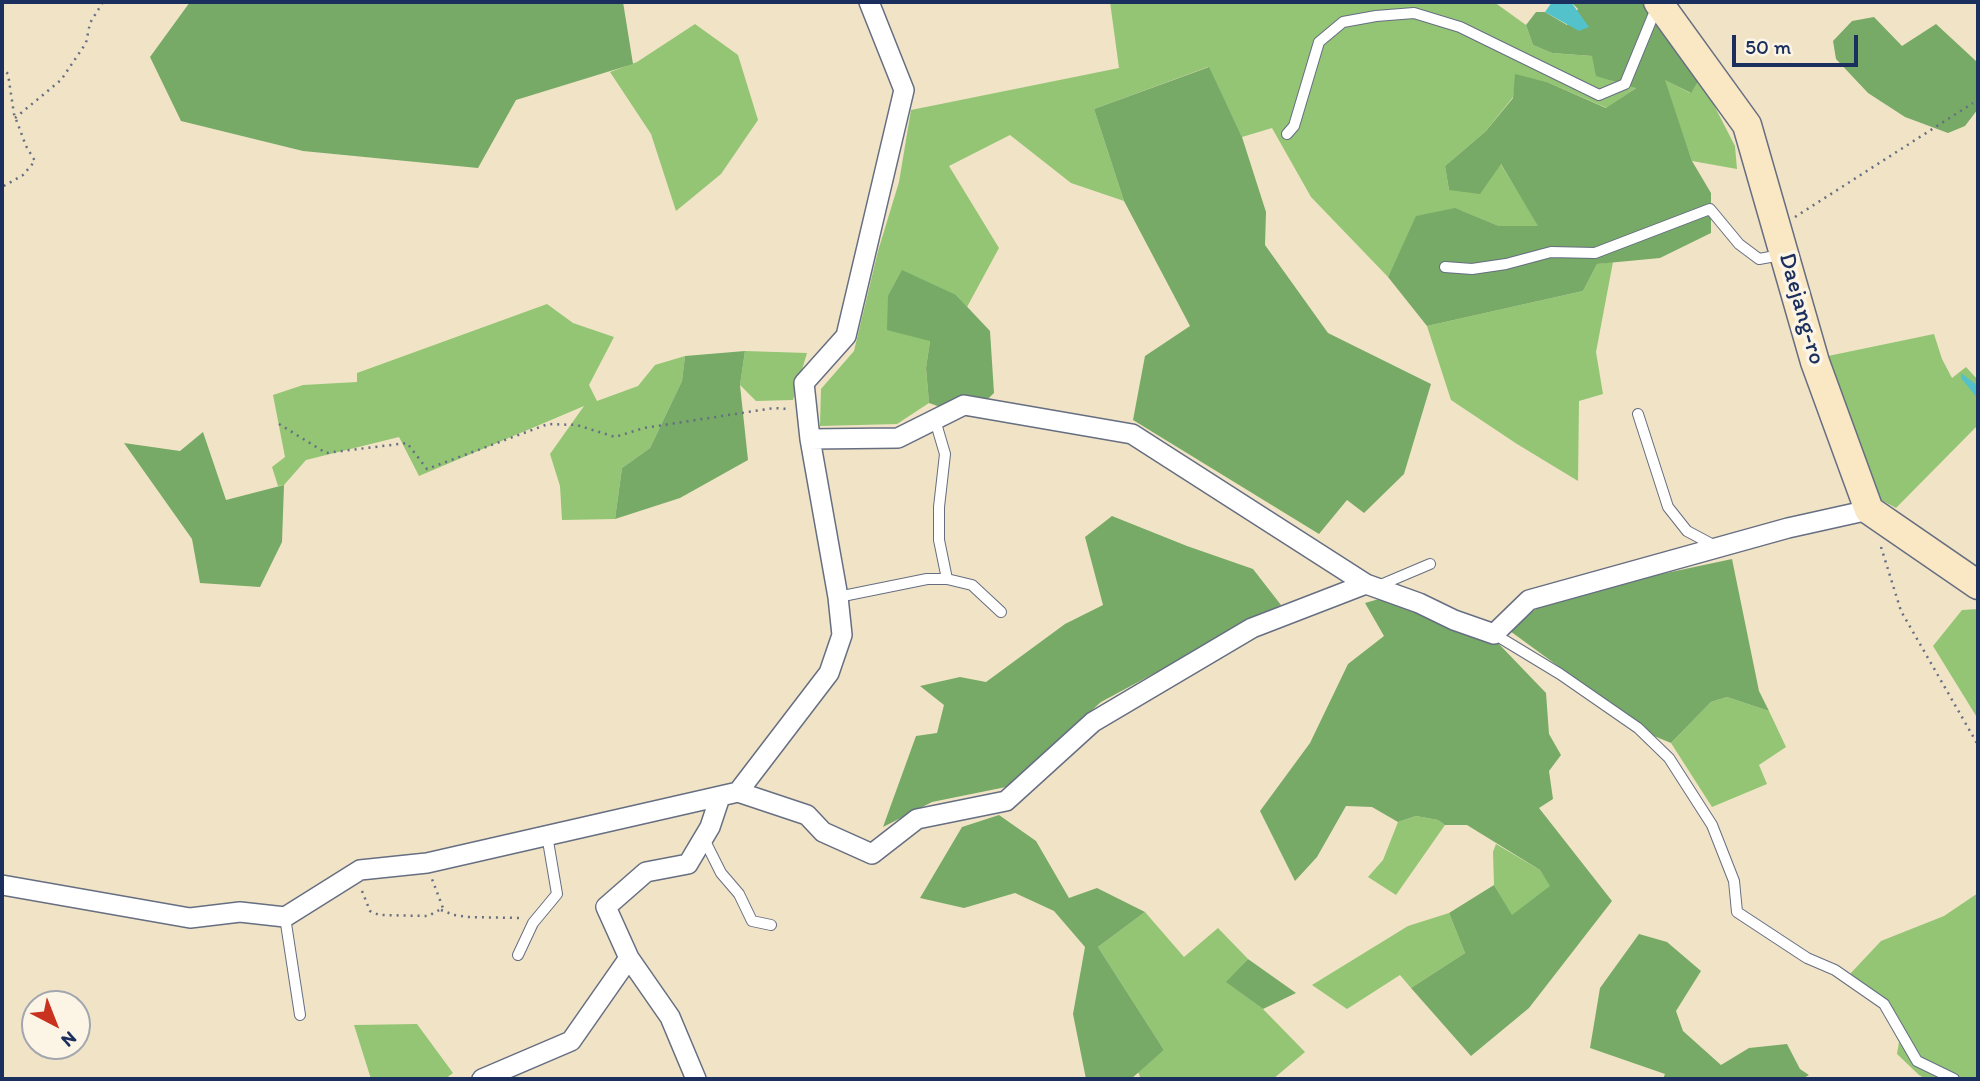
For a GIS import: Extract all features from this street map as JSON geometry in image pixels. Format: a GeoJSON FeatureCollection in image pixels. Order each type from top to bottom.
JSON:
{"type":"FeatureCollection","features":[{"type":"Feature","properties":{"kind":"street"},"geometry":{"type":"LineString","coordinates":[[696,1079],[670,1017],[629,958],[606,907],[646,872],[688,864],[729,794],[829,673],[842,635],[838,597],[810,439],[804,383],[846,336],[904,90],[869,2]]}},
{"type":"Feature","properties":{"kind":"street","name":"Daejang-ro"},"geometry":{"type":"LineString","coordinates":[[1658,2],[1747,125],[1815,362],[1869,510]]}},
{"type":"Feature","properties":{"kind":"street"},"geometry":{"type":"LineString","coordinates":[[810,439],[898,438],[964,405],[1132,434],[1370,586],[1494,634],[1529,600],[1788,528],[1869,510],[1975,586]]}},
{"type":"Feature","properties":{"kind":"street"},"geometry":{"type":"LineString","coordinates":[[2,885],[190,918],[240,912],[285,917],[358,871],[427,863],[729,794],[807,815],[823,832],[872,854],[917,819],[1006,801],[1093,722],[1252,628],[1370,586]]}},
{"type":"Feature","properties":{"kind":"street"},"geometry":{"type":"LineString","coordinates":[[482,1079],[571,1041],[629,958]]}},
{"type":"Feature","properties":{"kind":"lane"},"geometry":{"type":"LineString","coordinates":[[1287,134],[1294,126],[1319,42],[1343,22],[1414,13],[1460,27],[1598,95],[1625,84],[1658,2]]}},
{"type":"Feature","properties":{"kind":"lane"},"geometry":{"type":"LineString","coordinates":[[1445,267],[1472,269],[1506,264],[1551,252],[1595,253],[1710,209],[1739,244],[1759,259],[1781,241]]}},
{"type":"Feature","properties":{"kind":"lane"},"geometry":{"type":"LineString","coordinates":[[1637,414],[1668,506],[1687,531],[1718,548]]}},
{"type":"Feature","properties":{"kind":"lane"},"geometry":{"type":"LineString","coordinates":[[935,420],[945,454],[939,507],[939,540],[947,579]]}},
{"type":"Feature","properties":{"kind":"lane"},"geometry":{"type":"LineString","coordinates":[[1370,586],[1430,564]]}},
{"type":"Feature","properties":{"kind":"lane"},"geometry":{"type":"LineString","coordinates":[[838,597],[927,579],[947,579],[972,585],[1001,612]]}},
{"type":"Feature","properties":{"kind":"lane"},"geometry":{"type":"LineString","coordinates":[[1494,634],[1560,674],[1638,728],[1669,758],[1712,825],[1734,881],[1737,912],[1884,1004],[1917,1061],[1954,1079]]}},
{"type":"Feature","properties":{"kind":"lane"},"geometry":{"type":"LineString","coordinates":[[518,955],[532,925],[557,894],[547,834]]}},
{"type":"Feature","properties":{"kind":"lane"},"geometry":{"type":"LineString","coordinates":[[703,838],[721,873],[739,894],[752,921],[771,925]]}},
{"type":"Feature","properties":{"kind":"lane"},"geometry":{"type":"LineString","coordinates":[[285,917],[300,1015]]}},
{"type":"Feature","properties":{"kind":"path"},"geometry":{"type":"LineString","coordinates":[[15,118],[61,80],[86,43],[90,23],[103,2]]}},
{"type":"Feature","properties":{"kind":"path"},"geometry":{"type":"LineString","coordinates":[[2,67],[8,74],[15,118],[35,161],[23,175],[2,187]]}},
{"type":"Feature","properties":{"kind":"path"},"geometry":{"type":"LineString","coordinates":[[1781,241],[1823,202],[1899,149],[1973,103]]}},
{"type":"Feature","properties":{"kind":"path"},"geometry":{"type":"LineString","coordinates":[[279,424],[326,453],[407,443],[427,469],[548,424],[577,425],[615,437],[645,428],[774,408],[807,410]]}},
{"type":"Feature","properties":{"kind":"path"},"geometry":{"type":"LineString","coordinates":[[1881,548],[1901,611],[1978,745]]}},
{"type":"Feature","properties":{"kind":"path"},"geometry":{"type":"LineString","coordinates":[[427,863],[442,900],[442,909]]}},
{"type":"Feature","properties":{"kind":"path"},"geometry":{"type":"LineString","coordinates":[[358,871],[363,883],[361,889],[370,911],[379,915],[402,917],[428,916],[442,909]]}},
{"type":"Feature","properties":{"kind":"path"},"geometry":{"type":"LineString","coordinates":[[442,909],[454,915],[468,917],[519,917],[528,926],[532,925]]}},
{"type":"Feature","properties":{"kind":"green space"},"geometry":{"type":"Polygon","coordinates":[[[190,2],[623,2],[633,64],[516,100],[478,168],[303,151],[181,121],[150,57],[190,2]]]}},
{"type":"Feature","properties":{"kind":"green space"},"geometry":{"type":"Polygon","coordinates":[[[1110,2],[1494,2],[1526,25],[1533,45],[1552,53],[1592,56],[1612,81],[1637,87],[1607,108],[1547,82],[1516,75],[1513,97],[1486,131],[1445,166],[1449,190],[1500,163],[1539,226],[1499,226],[1462,211],[1417,216],[1388,277],[1311,197],[1272,128],[1242,137],[1208,67],[1094,109],[1124,201],[1071,183],[1010,135],[949,166],[999,248],[967,307],[956,295],[930,341],[926,368],[929,403],[897,424],[820,426],[821,389],[854,351],[878,251],[899,182],[911,110],[1119,68],[1110,2]]]}},
{"type":"Feature","properties":{"kind":"green space"},"geometry":{"type":"Polygon","coordinates":[[[1571,2],[1647,2],[1700,78],[1691,93],[1665,80],[1692,161],[1711,193],[1711,233],[1660,258],[1597,264],[1583,291],[1427,326],[1388,277],[1416,216],[1455,208],[1499,226],[1538,226],[1501,164],[1480,194],[1449,190],[1445,166],[1486,131],[1513,98],[1515,74],[1547,82],[1606,108],[1636,88],[1596,76],[1592,56],[1552,53],[1533,45],[1526,25],[1536,12],[1545,12],[1567,25],[1578,9],[1571,2]]]}},
{"type":"Feature","properties":{"kind":"green space"},"geometry":{"type":"Polygon","coordinates":[[[1874,17],[1902,46],[1936,24],[1976,61],[1978,109],[1965,126],[1948,133],[1905,117],[1868,93],[1836,59],[1833,41],[1852,21],[1874,17]]]}},
{"type":"Feature","properties":{"kind":"green space"},"geometry":{"type":"Polygon","coordinates":[[[695,24],[738,55],[758,120],[721,174],[676,211],[651,134],[610,72],[637,62],[695,24]]]}},
{"type":"Feature","properties":{"kind":"green space"},"geometry":{"type":"Polygon","coordinates":[[[1209,67],[1242,137],[1266,212],[1265,245],[1328,333],[1431,384],[1404,474],[1364,513],[1347,500],[1319,534],[1133,420],[1145,356],[1190,326],[1124,201],[1094,109],[1209,67]]]}},
{"type":"Feature","properties":{"kind":"green space"},"geometry":{"type":"Polygon","coordinates":[[[1700,78],[1735,146],[1737,169],[1692,161],[1664,79],[1690,93],[1700,78]]]}},
{"type":"Feature","properties":{"kind":"green space"},"geometry":{"type":"Polygon","coordinates":[[[1613,262],[1596,352],[1603,394],[1579,401],[1578,481],[1451,400],[1427,326],[1583,291],[1597,264],[1613,262]]]}},
{"type":"Feature","properties":{"kind":"green space"},"geometry":{"type":"Polygon","coordinates":[[[902,270],[956,295],[990,331],[994,393],[969,417],[929,403],[926,368],[930,341],[887,330],[888,296],[902,270]]]}},
{"type":"Feature","properties":{"kind":"green space"},"geometry":{"type":"Polygon","coordinates":[[[547,304],[573,323],[614,337],[589,385],[597,401],[638,386],[655,365],[685,356],[682,381],[650,448],[622,468],[615,519],[562,520],[560,486],[550,454],[584,406],[419,476],[399,437],[306,460],[284,485],[278,486],[272,467],[285,457],[273,395],[303,385],[357,382],[357,373],[547,304]]]}},
{"type":"Feature","properties":{"kind":"green space"},"geometry":{"type":"Polygon","coordinates":[[[1934,334],[1952,378],[1966,367],[1978,380],[1978,425],[1896,508],[1876,497],[1828,356],[1934,334]]]}},
{"type":"Feature","properties":{"kind":"green space"},"geometry":{"type":"Polygon","coordinates":[[[745,351],[807,353],[793,400],[756,401],[740,385],[745,351]]]}},
{"type":"Feature","properties":{"kind":"green space"},"geometry":{"type":"Polygon","coordinates":[[[745,351],[740,385],[748,460],[680,498],[615,519],[622,468],[650,448],[682,381],[685,356],[745,351]]]}},
{"type":"Feature","properties":{"kind":"green space"},"geometry":{"type":"Polygon","coordinates":[[[203,432],[226,500],[284,485],[282,542],[260,587],[200,583],[192,539],[124,443],[180,451],[203,432]]]}},
{"type":"Feature","properties":{"kind":"green space"},"geometry":{"type":"Polygon","coordinates":[[[1112,516],[1253,569],[1281,605],[1101,702],[1006,787],[932,802],[883,827],[916,736],[937,733],[944,705],[920,686],[960,677],[986,682],[1065,624],[1103,605],[1085,537],[1112,516]]]}},
{"type":"Feature","properties":{"kind":"green space"},"geometry":{"type":"Polygon","coordinates":[[[1732,559],[1759,691],[1769,711],[1727,697],[1711,702],[1671,743],[1654,736],[1510,631],[1549,598],[1732,559]]]}},
{"type":"Feature","properties":{"kind":"green space"},"geometry":{"type":"Polygon","coordinates":[[[1386,597],[1496,641],[1546,693],[1549,734],[1561,755],[1549,771],[1553,799],[1539,808],[1612,901],[1529,1008],[1471,1056],[1411,988],[1465,953],[1449,913],[1494,885],[1512,915],[1550,886],[1540,870],[1467,825],[1445,825],[1438,820],[1416,816],[1398,822],[1372,807],[1346,806],[1317,857],[1295,881],[1260,811],[1310,743],[1348,664],[1384,636],[1365,603],[1386,597]]]}},
{"type":"Feature","properties":{"kind":"green space"},"geometry":{"type":"Polygon","coordinates":[[[1978,609],[1978,719],[1933,646],[1962,610],[1978,609]]]}},
{"type":"Feature","properties":{"kind":"green space"},"geometry":{"type":"Polygon","coordinates":[[[1727,697],[1769,711],[1786,747],[1759,765],[1767,784],[1712,807],[1671,743],[1711,702],[1727,697]]]}},
{"type":"Feature","properties":{"kind":"green space"},"geometry":{"type":"Polygon","coordinates":[[[999,815],[1036,841],[1069,898],[1097,888],[1145,912],[1098,947],[1164,1050],[1131,1079],[1086,1079],[1073,1014],[1085,947],[1054,911],[1015,893],[964,908],[920,898],[962,827],[999,815]]]}},
{"type":"Feature","properties":{"kind":"green space"},"geometry":{"type":"Polygon","coordinates":[[[1416,816],[1438,820],[1445,825],[1396,895],[1368,877],[1383,860],[1398,822],[1416,816]]]}},
{"type":"Feature","properties":{"kind":"green space"},"geometry":{"type":"Polygon","coordinates":[[[1496,844],[1540,870],[1551,886],[1512,916],[1494,885],[1493,852],[1496,844]]]}},
{"type":"Feature","properties":{"kind":"green space"},"geometry":{"type":"Polygon","coordinates":[[[1978,893],[1978,1079],[1926,1079],[1897,1054],[1899,1042],[1875,997],[1850,974],[1881,941],[1944,916],[1978,893]]]}},
{"type":"Feature","properties":{"kind":"green space"},"geometry":{"type":"Polygon","coordinates":[[[1145,912],[1184,957],[1218,928],[1248,959],[1227,982],[1263,1009],[1305,1052],[1273,1079],[1141,1079],[1138,1072],[1164,1050],[1098,947],[1145,912]]]}},
{"type":"Feature","properties":{"kind":"green space"},"geometry":{"type":"Polygon","coordinates":[[[1449,913],[1465,953],[1411,988],[1400,975],[1347,1009],[1312,985],[1408,926],[1449,913]]]}},
{"type":"Feature","properties":{"kind":"green space"},"geometry":{"type":"Polygon","coordinates":[[[1639,934],[1667,942],[1701,971],[1676,1011],[1683,1031],[1721,1065],[1749,1048],[1787,1044],[1800,1069],[1809,1075],[1802,1079],[1663,1079],[1665,1074],[1590,1048],[1600,988],[1639,934]]]}},
{"type":"Feature","properties":{"kind":"green space"},"geometry":{"type":"Polygon","coordinates":[[[1248,959],[1296,993],[1263,1009],[1226,982],[1248,959]]]}},
{"type":"Feature","properties":{"kind":"green space"},"geometry":{"type":"Polygon","coordinates":[[[417,1024],[453,1073],[445,1079],[371,1079],[354,1025],[417,1024]]]}},
{"type":"Feature","properties":{"kind":"water"},"geometry":{"type":"Polygon","coordinates":[[[1552,2],[1571,2],[1589,27],[1579,31],[1545,12],[1552,2]]]}},
{"type":"Feature","properties":{"kind":"water"},"geometry":{"type":"Polygon","coordinates":[[[1961,373],[1978,386],[1978,399],[1961,378],[1961,373]]]}}]}
